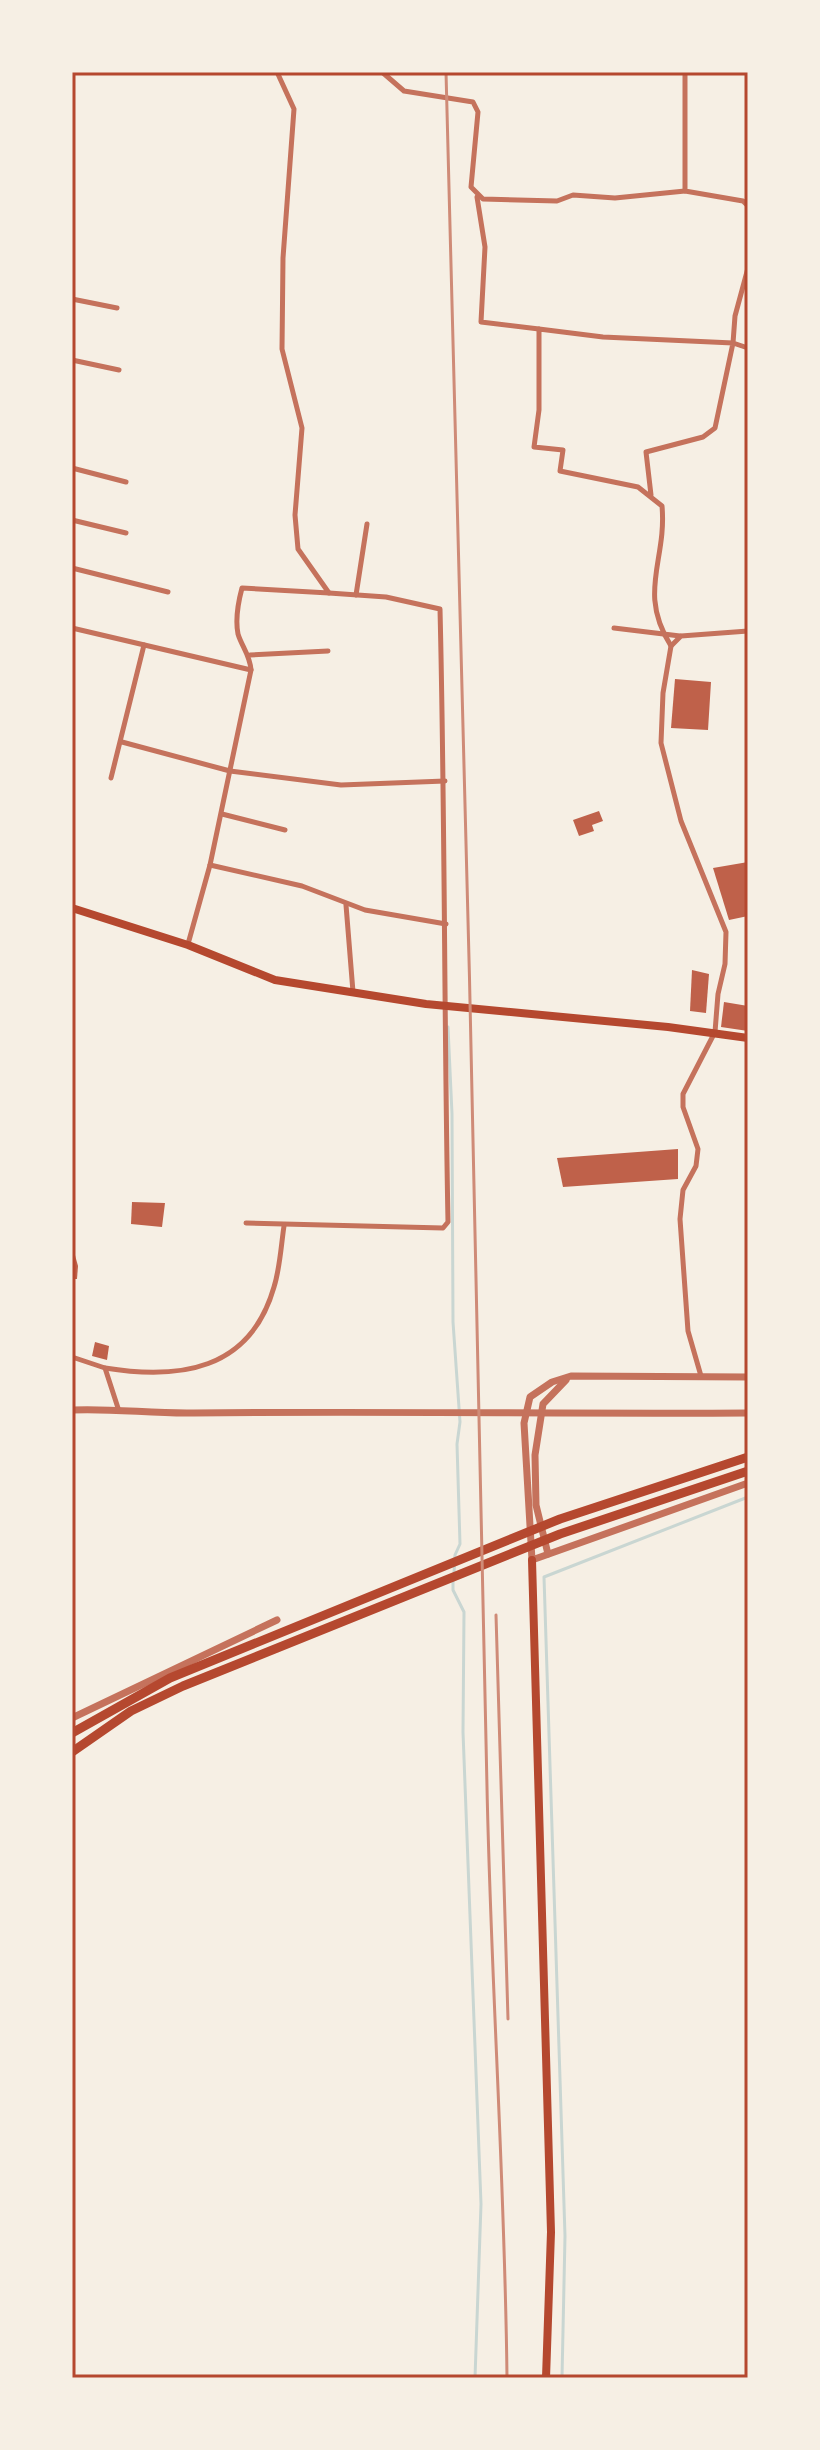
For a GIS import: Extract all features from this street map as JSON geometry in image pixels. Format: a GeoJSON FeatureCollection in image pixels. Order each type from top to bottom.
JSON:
{"type":"FeatureCollection","features":[{"type":"Feature","properties":{"kind":"main road"},"geometry":{"type":"LineString","coordinates":[[72,908],[188,945],[275,980],[354,995],[443,1006],[715,1032],[748,1038]]}},
{"type":"Feature","properties":{"kind":"main road"},"geometry":{"type":"LineString","coordinates":[[72,1733],[170,1678],[560,1519],[748,1457]]}},
{"type":"Feature","properties":{"kind":"main road"},"geometry":{"type":"LineString","coordinates":[[72,1752],[131,1711],[183,1686],[560,1534],[748,1471]]}},
{"type":"Feature","properties":{"kind":"main road"},"geometry":{"type":"LineString","coordinates":[[532,1560],[551,2232],[546,2378]]}},
{"type":"Feature","properties":{"kind":"street"},"geometry":{"type":"LineString","coordinates":[[277,72],[294,109],[283,258],[282,349],[302,428],[295,515],[298,549],[329,593]]}},
{"type":"Feature","properties":{"kind":"street"},"geometry":{"type":"LineString","coordinates":[[382,72],[404,91],[473,102],[478,112],[471,187],[477,197],[485,247],[481,322],[603,337],[733,343],[748,348]]}},
{"type":"Feature","properties":{"kind":"street"},"geometry":{"type":"LineString","coordinates":[[685,72],[685,191]]}},
{"type":"Feature","properties":{"kind":"street"},"geometry":{"type":"LineString","coordinates":[[477,197],[557,201],[573,195],[615,198],[685,191],[747,203]]}},
{"type":"Feature","properties":{"kind":"street"},"geometry":{"type":"LineString","coordinates":[[651,495],[646,452],[703,437],[715,428],[733,343],[735,316],[748,268]]}},
{"type":"Feature","properties":{"kind":"street"},"geometry":{"type":"LineString","coordinates":[[72,299],[117,308]]}},
{"type":"Feature","properties":{"kind":"street"},"geometry":{"type":"LineString","coordinates":[[539,329],[539,410],[534,447],[563,450],[560,471],[638,487],[662,506],[664,526],[654,588],[656,623],[671,646]]}},
{"type":"Feature","properties":{"kind":"street"},"geometry":{"type":"LineString","coordinates":[[72,360],[119,370]]}},
{"type":"Feature","properties":{"kind":"street"},"geometry":{"type":"LineString","coordinates":[[72,468],[126,482]]}},
{"type":"Feature","properties":{"kind":"street"},"geometry":{"type":"LineString","coordinates":[[72,520],[126,533]]}},
{"type":"Feature","properties":{"kind":"street"},"geometry":{"type":"LineString","coordinates":[[356,595],[367,524]]}},
{"type":"Feature","properties":{"kind":"street"},"geometry":{"type":"LineString","coordinates":[[72,568],[168,592]]}},
{"type":"Feature","properties":{"kind":"street"},"geometry":{"type":"LineString","coordinates":[[188,945],[222,814],[251,670],[250,655],[238,635],[237,608],[242,588],[356,595],[418,602],[440,609],[445,781],[443,1006],[447,1077],[446,1226],[284,1226],[246,1223]]}},
{"type":"Feature","properties":{"kind":"street"},"geometry":{"type":"LineString","coordinates":[[72,628],[251,670]]}},
{"type":"Feature","properties":{"kind":"street"},"geometry":{"type":"LineString","coordinates":[[614,628],[681,636],[748,631]]}},
{"type":"Feature","properties":{"kind":"street"},"geometry":{"type":"LineString","coordinates":[[681,636],[671,646],[663,693],[661,743],[681,821],[726,932],[725,964],[718,994],[715,1032],[683,1094],[683,1107],[698,1149],[696,1166],[683,1190],[680,1219],[688,1331],[701,1376]]}},
{"type":"Feature","properties":{"kind":"street"},"geometry":{"type":"LineString","coordinates":[[111,778],[144,645]]}},
{"type":"Feature","properties":{"kind":"street"},"geometry":{"type":"LineString","coordinates":[[250,655],[328,651]]}},
{"type":"Feature","properties":{"kind":"street"},"geometry":{"type":"LineString","coordinates":[[122,742],[230,771],[341,785],[445,781]]}},
{"type":"Feature","properties":{"kind":"street"},"geometry":{"type":"LineString","coordinates":[[222,814],[285,830]]}},
{"type":"Feature","properties":{"kind":"street"},"geometry":{"type":"LineString","coordinates":[[210,865],[302,886],[346,905],[397,918],[446,924]]}},
{"type":"Feature","properties":{"kind":"street"},"geometry":{"type":"LineString","coordinates":[[346,905],[354,995]]}},
{"type":"Feature","properties":{"kind":"street"},"geometry":{"type":"LineString","coordinates":[[72,1357],[105,1368],[134,1373],[205,1368],[233,1350],[256,1324],[274,1289],[284,1226]]}},
{"type":"Feature","properties":{"kind":"street"},"geometry":{"type":"LineString","coordinates":[[105,1368],[118,1408]]}},
{"type":"Feature","properties":{"kind":"street"},"geometry":{"type":"LineString","coordinates":[[571,1376],[543,1404],[531,1455],[532,1560],[748,1483]]}},
{"type":"Feature","properties":{"kind":"street"},"geometry":{"type":"LineString","coordinates":[[548,1554],[536,1505],[524,1423],[530,1397],[552,1382],[571,1376],[748,1377]]}},
{"type":"Feature","properties":{"kind":"street"},"geometry":{"type":"LineString","coordinates":[[72,1410],[118,1408],[188,1414],[386,1411],[748,1413]]}},
{"type":"Feature","properties":{"kind":"street"},"geometry":{"type":"LineString","coordinates":[[72,1718],[277,1620]]}},
{"type":"Feature","properties":{"kind":"building"},"geometry":{"type":"Polygon","coordinates":[[[675,679],[711,682],[708,730],[671,728],[675,679]]]}},
{"type":"Feature","properties":{"kind":"building"},"geometry":{"type":"Polygon","coordinates":[[[599,811],[603,821],[592,825],[594,831],[579,836],[573,820],[599,811]]]}},
{"type":"Feature","properties":{"kind":"building"},"geometry":{"type":"Polygon","coordinates":[[[748,862],[748,916],[729,920],[713,868],[748,862]]]}},
{"type":"Feature","properties":{"kind":"building"},"geometry":{"type":"Polygon","coordinates":[[[692,970],[709,974],[706,1013],[690,1011],[692,970]]]}},
{"type":"Feature","properties":{"kind":"building"},"geometry":{"type":"Polygon","coordinates":[[[724,1002],[748,1006],[748,1031],[721,1027],[724,1002]]]}},
{"type":"Feature","properties":{"kind":"building"},"geometry":{"type":"Polygon","coordinates":[[[678,1149],[678,1179],[563,1187],[557,1158],[678,1149]]]}},
{"type":"Feature","properties":{"kind":"building"},"geometry":{"type":"Polygon","coordinates":[[[132,1202],[165,1203],[162,1227],[131,1224],[132,1202]]]}},
{"type":"Feature","properties":{"kind":"building"},"geometry":{"type":"Polygon","coordinates":[[[73,1248],[78,1266],[77,1279],[72,1279],[73,1248]]]}},
{"type":"Feature","properties":{"kind":"building"},"geometry":{"type":"Polygon","coordinates":[[[95,1342],[109,1346],[107,1360],[92,1356],[95,1342]]]}},
{"type":"Feature","properties":{"kind":"waterway"},"geometry":{"type":"LineString","coordinates":[[448,1027],[452,1114],[453,1322],[460,1422],[457,1444],[460,1544],[455,1555],[454,1573]]}},
{"type":"Feature","properties":{"kind":"waterway"},"geometry":{"type":"LineString","coordinates":[[562,2378],[565,2236],[544,1577],[748,1497]]}},
{"type":"Feature","properties":{"kind":"waterway"},"geometry":{"type":"LineString","coordinates":[[453,1581],[453,1590],[464,1612],[463,1732],[481,2204],[475,2378]]}},
{"type":"Feature","properties":{"kind":"railway"},"geometry":{"type":"LineString","coordinates":[[446,72],[489,1861],[507,2378]]}},
{"type":"Feature","properties":{"kind":"railway"},"geometry":{"type":"LineString","coordinates":[[496,1615],[508,2019]]}}]}
